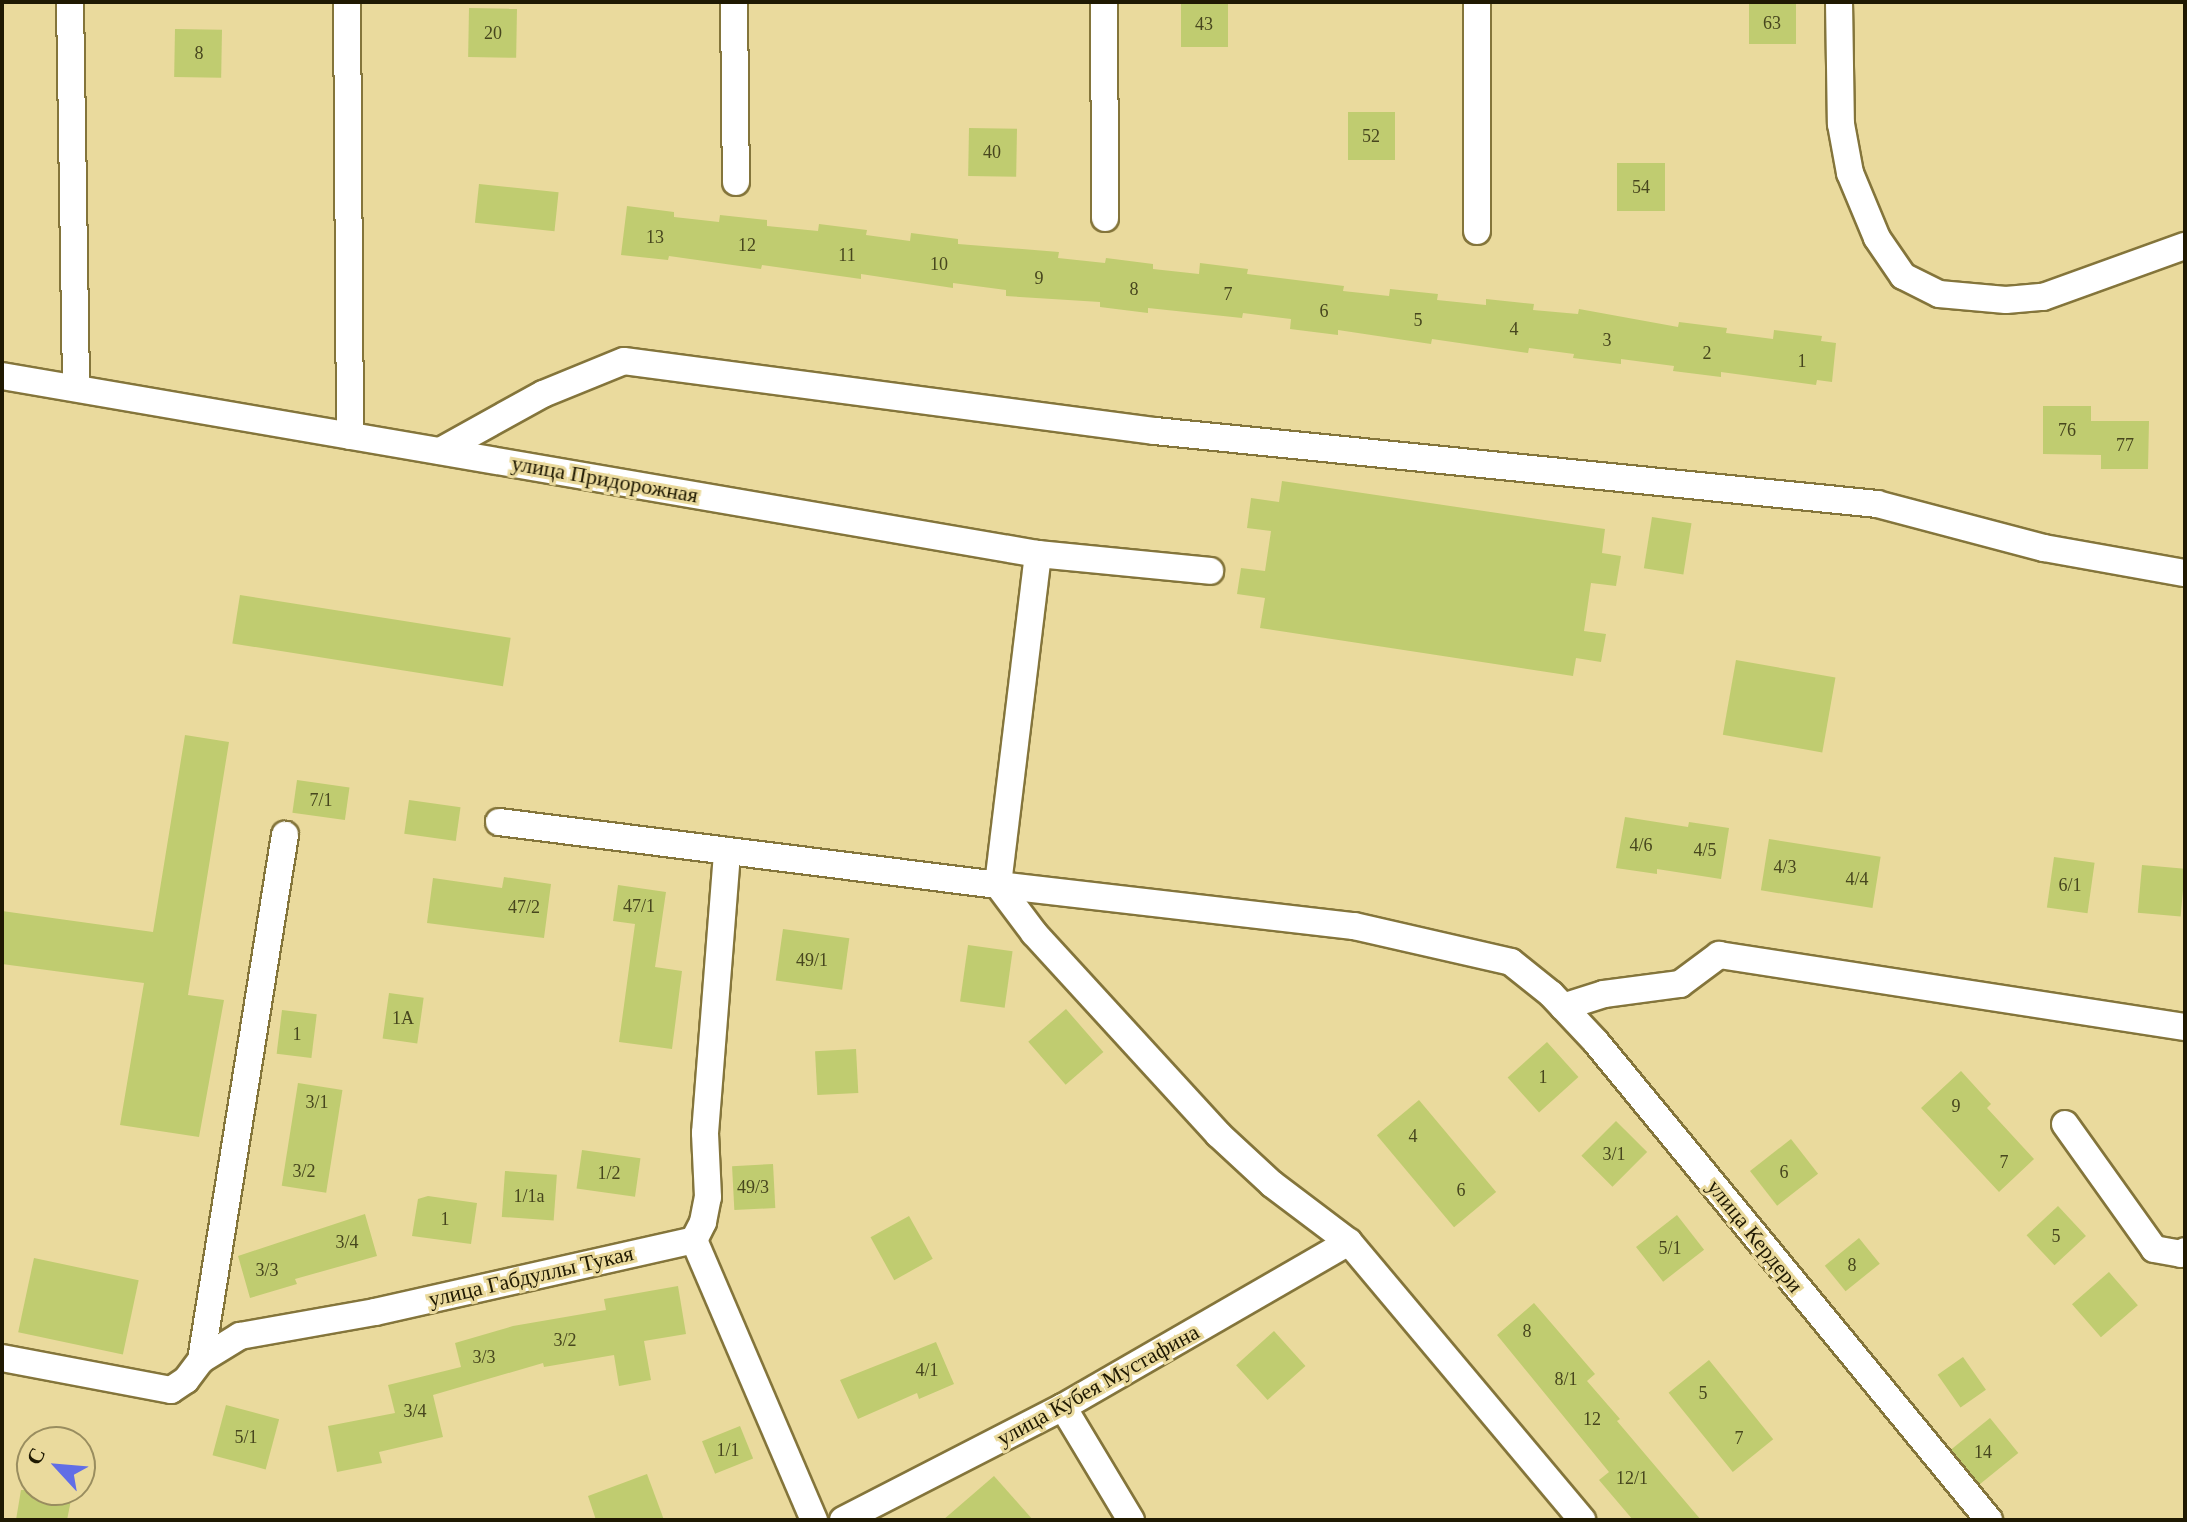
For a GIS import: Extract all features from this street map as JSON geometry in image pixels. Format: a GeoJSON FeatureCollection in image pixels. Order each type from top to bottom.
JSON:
{"type":"FeatureCollection","features":[{"type":"Feature","properties":{"kind":"street"},"geometry":{"type":"LineString","coordinates":[[70,2],[76,388]]}},
{"type":"Feature","properties":{"kind":"street"},"geometry":{"type":"LineString","coordinates":[[347,2],[350,436]]}},
{"type":"Feature","properties":{"kind":"street"},"geometry":{"type":"LineString","coordinates":[[734,2],[736,182]]}},
{"type":"Feature","properties":{"kind":"street"},"geometry":{"type":"LineString","coordinates":[[1104,2],[1105,218]]}},
{"type":"Feature","properties":{"kind":"street"},"geometry":{"type":"LineString","coordinates":[[1477,2],[1477,231]]}},
{"type":"Feature","properties":{"kind":"street"},"geometry":{"type":"LineString","coordinates":[[1839,2],[1841,124],[1850,173],[1877,238],[1903,276],[1939,294],[2006,300],[2043,297],[2185,246]]}},
{"type":"Feature","properties":{"kind":"street"},"geometry":{"type":"LineString","coordinates":[[440,451],[543,394],[624,361],[1155,431],[1877,504],[2044,548],[2185,573]]}},
{"type":"Feature","properties":{"kind":"street","name":"улица Придорожная"},"geometry":{"type":"LineString","coordinates":[[2,376],[1038,554],[1210,571]]}},
{"type":"Feature","properties":{"kind":"street"},"geometry":{"type":"LineString","coordinates":[[1038,554],[998,885],[1034,933],[1218,1134],[1272,1184],[1349,1242],[1582,1520]]}},
{"type":"Feature","properties":{"kind":"street"},"geometry":{"type":"LineString","coordinates":[[499,822],[998,885]]}},
{"type":"Feature","properties":{"kind":"street"},"geometry":{"type":"LineString","coordinates":[[201,1360],[285,835]]}},
{"type":"Feature","properties":{"kind":"street"},"geometry":{"type":"LineString","coordinates":[[727,851],[705,1133],[708,1197],[703,1222],[694,1240],[814,1520]]}},
{"type":"Feature","properties":{"kind":"street","name":"улица Кердери"},"geometry":{"type":"LineString","coordinates":[[998,885],[1354,926],[1511,962],[1563,1007],[1596,1042],[1989,1520]]}},
{"type":"Feature","properties":{"kind":"street"},"geometry":{"type":"LineString","coordinates":[[1563,1007],[1604,994],[1680,984],[1719,955],[2185,1027]]}},
{"type":"Feature","properties":{"kind":"street"},"geometry":{"type":"LineString","coordinates":[[2065,1124],[2154,1249],[2181,1254],[2185,1251]]}},
{"type":"Feature","properties":{"kind":"street","name":"улица Габдуллы Тукая"},"geometry":{"type":"LineString","coordinates":[[2,1358],[171,1390],[186,1380],[201,1360],[240,1336],[375,1312],[694,1240]]}},
{"type":"Feature","properties":{"kind":"street","name":"улица Кубея Мустафина"},"geometry":{"type":"LineString","coordinates":[[843,1520],[1063,1407],[1349,1242]]}},
{"type":"Feature","properties":{"kind":"street"},"geometry":{"type":"LineString","coordinates":[[1063,1407],[1131,1520]]}},
{"type":"Feature","properties":{"kind":"building"},"geometry":{"type":"Polygon","coordinates":[[[1181,2],[1228,2],[1228,47],[1181,47],[1181,2]]]}},
{"type":"Feature","properties":{"kind":"building"},"geometry":{"type":"Polygon","coordinates":[[[1749,2],[1796,2],[1796,44],[1749,44],[1749,2]]]}},
{"type":"Feature","properties":{"kind":"building"},"geometry":{"type":"Polygon","coordinates":[[[469,8],[517,9],[516,58],[468,57],[469,8]]]}},
{"type":"Feature","properties":{"kind":"building"},"geometry":{"type":"Polygon","coordinates":[[[175,29],[222,30],[221,78],[174,77],[175,29]]]}},
{"type":"Feature","properties":{"kind":"building"},"geometry":{"type":"Polygon","coordinates":[[[1348,112],[1395,112],[1395,160],[1348,160],[1348,112]]]}},
{"type":"Feature","properties":{"kind":"building"},"geometry":{"type":"Polygon","coordinates":[[[969,128],[1017,129],[1016,177],[968,176],[969,128]]]}},
{"type":"Feature","properties":{"kind":"building"},"geometry":{"type":"Polygon","coordinates":[[[1617,163],[1665,163],[1665,211],[1617,211],[1617,163]]]}},
{"type":"Feature","properties":{"kind":"building"},"geometry":{"type":"Polygon","coordinates":[[[479,184],[559,192],[554,231],[475,223],[479,184]]]}},
{"type":"Feature","properties":{"kind":"building"},"geometry":{"type":"Polygon","coordinates":[[[627,206],[674,212],[674,217],[719,222],[720,215],[767,220],[767,226],[818,231],[819,224],[867,230],[866,235],[910,241],[911,233],[958,239],[958,244],[1059,252],[1058,258],[1105,263],[1106,258],[1153,264],[1153,269],[1199,274],[1200,263],[1248,269],[1247,274],[1344,286],[1343,291],[1389,296],[1390,289],[1438,294],[1437,300],[1486,305],[1486,299],[1534,304],[1533,310],[1578,314],[1579,309],[1678,327],[1679,322],[1727,328],[1726,333],[1773,339],[1774,330],[1822,336],[1821,341],[1836,343],[1832,382],[1817,380],[1816,385],[1721,372],[1721,377],[1673,371],[1674,366],[1621,359],[1621,364],[1529,348],[1528,353],[1432,339],[1431,344],[1338,330],[1338,335],[1290,329],[1291,319],[1243,313],[1242,318],[1148,308],[1148,313],[1100,307],[1100,302],[1006,296],[1006,290],[953,283],[953,288],[861,274],[861,279],[762,265],[761,269],[669,256],[668,260],[621,255],[627,206]]]}},
{"type":"Feature","properties":{"kind":"building"},"geometry":{"type":"Polygon","coordinates":[[[2043,406],[2091,406],[2091,421],[2149,421],[2148,469],[2101,469],[2101,455],[2043,454],[2043,406]]]}},
{"type":"Feature","properties":{"kind":"building"},"geometry":{"type":"Polygon","coordinates":[[[1282,481],[1605,529],[1602,553],[1621,556],[1616,586],[1591,583],[1584,631],[1606,634],[1601,662],[1576,658],[1573,676],[1260,628],[1265,598],[1237,594],[1241,568],[1265,571],[1271,531],[1247,528],[1251,498],[1279,502],[1282,481]]]}},
{"type":"Feature","properties":{"kind":"building"},"geometry":{"type":"Polygon","coordinates":[[[1652,517],[1692,523],[1683,575],[1644,568],[1652,517]]]}},
{"type":"Feature","properties":{"kind":"building"},"geometry":{"type":"Polygon","coordinates":[[[240,595],[511,638],[503,686],[232,643],[240,595]]]}},
{"type":"Feature","properties":{"kind":"building"},"geometry":{"type":"Polygon","coordinates":[[[1736,660],[1835,678],[1822,752],[1723,735],[1736,660]]]}},
{"type":"Feature","properties":{"kind":"building"},"geometry":{"type":"Polygon","coordinates":[[[185,735],[229,742],[188,995],[224,1000],[199,1137],[120,1125],[144,983],[2,964],[2,911],[153,932],[185,735]]]}},
{"type":"Feature","properties":{"kind":"building"},"geometry":{"type":"Polygon","coordinates":[[[297,780],[349,787],[345,820],[292,813],[297,780]]]}},
{"type":"Feature","properties":{"kind":"building"},"geometry":{"type":"Polygon","coordinates":[[[409,800],[460,807],[456,841],[404,834],[409,800]]]}},
{"type":"Feature","properties":{"kind":"building"},"geometry":{"type":"Polygon","coordinates":[[[1625,817],[1688,827],[1689,822],[1729,828],[1721,879],[1657,869],[1657,874],[1616,868],[1625,817]]]}},
{"type":"Feature","properties":{"kind":"building"},"geometry":{"type":"Polygon","coordinates":[[[1769,839],[1881,857],[1872,908],[1761,890],[1769,839]]]}},
{"type":"Feature","properties":{"kind":"building"},"geometry":{"type":"Polygon","coordinates":[[[2054,857],[2095,863],[2088,913],[2047,908],[2054,857]]]}},
{"type":"Feature","properties":{"kind":"building"},"geometry":{"type":"Polygon","coordinates":[[[2142,865],[2185,869],[2181,917],[2138,913],[2142,865]]]}},
{"type":"Feature","properties":{"kind":"building"},"geometry":{"type":"Polygon","coordinates":[[[504,877],[551,884],[544,938],[427,923],[433,878],[502,888],[504,877]]]}},
{"type":"Feature","properties":{"kind":"building"},"geometry":{"type":"Polygon","coordinates":[[[618,885],[666,892],[655,967],[682,971],[672,1049],[619,1042],[635,924],[613,921],[618,885]]]}},
{"type":"Feature","properties":{"kind":"building"},"geometry":{"type":"Polygon","coordinates":[[[783,929],[849,938],[842,990],[776,980],[783,929]]]}},
{"type":"Feature","properties":{"kind":"building"},"geometry":{"type":"Polygon","coordinates":[[[968,945],[1013,951],[1005,1008],[960,1001],[968,945]]]}},
{"type":"Feature","properties":{"kind":"building"},"geometry":{"type":"Polygon","coordinates":[[[389,993],[424,998],[417,1043],[383,1039],[389,993]]]}},
{"type":"Feature","properties":{"kind":"building"},"geometry":{"type":"Polygon","coordinates":[[[1066,1009],[1103,1052],[1066,1085],[1028,1042],[1066,1009]]]}},
{"type":"Feature","properties":{"kind":"building"},"geometry":{"type":"Polygon","coordinates":[[[282,1010],[317,1014],[311,1058],[277,1054],[282,1010]]]}},
{"type":"Feature","properties":{"kind":"building"},"geometry":{"type":"Polygon","coordinates":[[[1547,1042],[1578,1077],[1539,1112],[1508,1077],[1547,1042]]]}},
{"type":"Feature","properties":{"kind":"building"},"geometry":{"type":"Polygon","coordinates":[[[856,1049],[858,1093],[817,1095],[815,1051],[856,1049]]]}},
{"type":"Feature","properties":{"kind":"building"},"geometry":{"type":"Polygon","coordinates":[[[1961,1071],[1991,1104],[1987,1108],[2034,1159],[1999,1192],[1921,1108],[1961,1071]]]}},
{"type":"Feature","properties":{"kind":"building"},"geometry":{"type":"Polygon","coordinates":[[[298,1083],[342,1090],[326,1193],[282,1186],[298,1083]]]}},
{"type":"Feature","properties":{"kind":"building"},"geometry":{"type":"Polygon","coordinates":[[[1419,1100],[1496,1192],[1454,1227],[1377,1135],[1419,1100]]]}},
{"type":"Feature","properties":{"kind":"building"},"geometry":{"type":"Polygon","coordinates":[[[1616,1121],[1647,1152],[1612,1187],[1581,1156],[1616,1121]]]}},
{"type":"Feature","properties":{"kind":"building"},"geometry":{"type":"Polygon","coordinates":[[[1791,1139],[1818,1174],[1777,1206],[1750,1171],[1791,1139]]]}},
{"type":"Feature","properties":{"kind":"building"},"geometry":{"type":"Polygon","coordinates":[[[582,1150],[640,1158],[635,1197],[577,1189],[582,1150]]]}},
{"type":"Feature","properties":{"kind":"building"},"geometry":{"type":"Polygon","coordinates":[[[773,1164],[775,1208],[734,1210],[732,1166],[773,1164]]]}},
{"type":"Feature","properties":{"kind":"building"},"geometry":{"type":"Polygon","coordinates":[[[505,1171],[557,1175],[554,1221],[502,1217],[505,1171]]]}},
{"type":"Feature","properties":{"kind":"building"},"geometry":{"type":"Polygon","coordinates":[[[428,1196],[477,1203],[471,1244],[412,1236],[418,1199],[428,1196]]]}},
{"type":"Feature","properties":{"kind":"building"},"geometry":{"type":"Polygon","coordinates":[[[2058,1206],[2086,1236],[2055,1265],[2027,1235],[2058,1206]]]}},
{"type":"Feature","properties":{"kind":"building"},"geometry":{"type":"Polygon","coordinates":[[[365,1214],[377,1256],[295,1279],[297,1284],[250,1298],[238,1256],[365,1214]]]}},
{"type":"Feature","properties":{"kind":"building"},"geometry":{"type":"Polygon","coordinates":[[[1677,1215],[1704,1250],[1663,1282],[1636,1247],[1677,1215]]]}},
{"type":"Feature","properties":{"kind":"building"},"geometry":{"type":"Polygon","coordinates":[[[909,1216],[933,1259],[894,1280],[871,1237],[909,1216]]]}},
{"type":"Feature","properties":{"kind":"building"},"geometry":{"type":"Polygon","coordinates":[[[1859,1238],[1880,1264],[1846,1291],[1825,1266],[1859,1238]]]}},
{"type":"Feature","properties":{"kind":"building"},"geometry":{"type":"Polygon","coordinates":[[[34,1258],[139,1280],[123,1355],[18,1332],[34,1258]]]}},
{"type":"Feature","properties":{"kind":"building"},"geometry":{"type":"Polygon","coordinates":[[[2109,1272],[2138,1305],[2101,1337],[2072,1304],[2109,1272]]]}},
{"type":"Feature","properties":{"kind":"building"},"geometry":{"type":"Polygon","coordinates":[[[678,1286],[686,1334],[644,1341],[651,1380],[619,1386],[614,1355],[544,1367],[543,1363],[433,1395],[443,1437],[379,1452],[382,1463],[337,1472],[328,1426],[395,1413],[388,1385],[461,1367],[455,1343],[513,1326],[606,1310],[604,1299],[678,1286]]]}},
{"type":"Feature","properties":{"kind":"building"},"geometry":{"type":"Polygon","coordinates":[[[1534,1303],[1595,1374],[1587,1381],[1620,1419],[1617,1421],[1701,1520],[1633,1520],[1599,1480],[1609,1472],[1497,1335],[1534,1303]]]}},
{"type":"Feature","properties":{"kind":"building"},"geometry":{"type":"Polygon","coordinates":[[[1274,1331],[1305,1366],[1268,1400],[1236,1365],[1274,1331]]]}},
{"type":"Feature","properties":{"kind":"building"},"geometry":{"type":"Polygon","coordinates":[[[936,1342],[954,1384],[919,1399],[917,1393],[858,1419],[840,1380],[936,1342]]]}},
{"type":"Feature","properties":{"kind":"building"},"geometry":{"type":"Polygon","coordinates":[[[1963,1357],[1986,1390],[1961,1408],[1938,1375],[1963,1357]]]}},
{"type":"Feature","properties":{"kind":"building"},"geometry":{"type":"Polygon","coordinates":[[[1709,1360],[1773,1439],[1733,1472],[1669,1393],[1709,1360]]]}},
{"type":"Feature","properties":{"kind":"building"},"geometry":{"type":"Polygon","coordinates":[[[226,1405],[279,1419],[266,1469],[213,1455],[226,1405]]]}},
{"type":"Feature","properties":{"kind":"building"},"geometry":{"type":"Polygon","coordinates":[[[1990,1418],[2018,1453],[1979,1484],[1951,1449],[1990,1418]]]}},
{"type":"Feature","properties":{"kind":"building"},"geometry":{"type":"Polygon","coordinates":[[[740,1426],[753,1458],[715,1474],[702,1441],[740,1426]]]}},
{"type":"Feature","properties":{"kind":"building"},"geometry":{"type":"Polygon","coordinates":[[[647,1474],[664,1520],[596,1520],[588,1496],[647,1474]]]}},
{"type":"Feature","properties":{"kind":"building"},"geometry":{"type":"Polygon","coordinates":[[[994,1476],[1033,1520],[943,1520],[994,1476]]]}},
{"type":"Feature","properties":{"kind":"building"},"geometry":{"type":"Polygon","coordinates":[[[18,1506],[70,1506],[67,1520],[16,1520],[18,1506]]]}}]}
